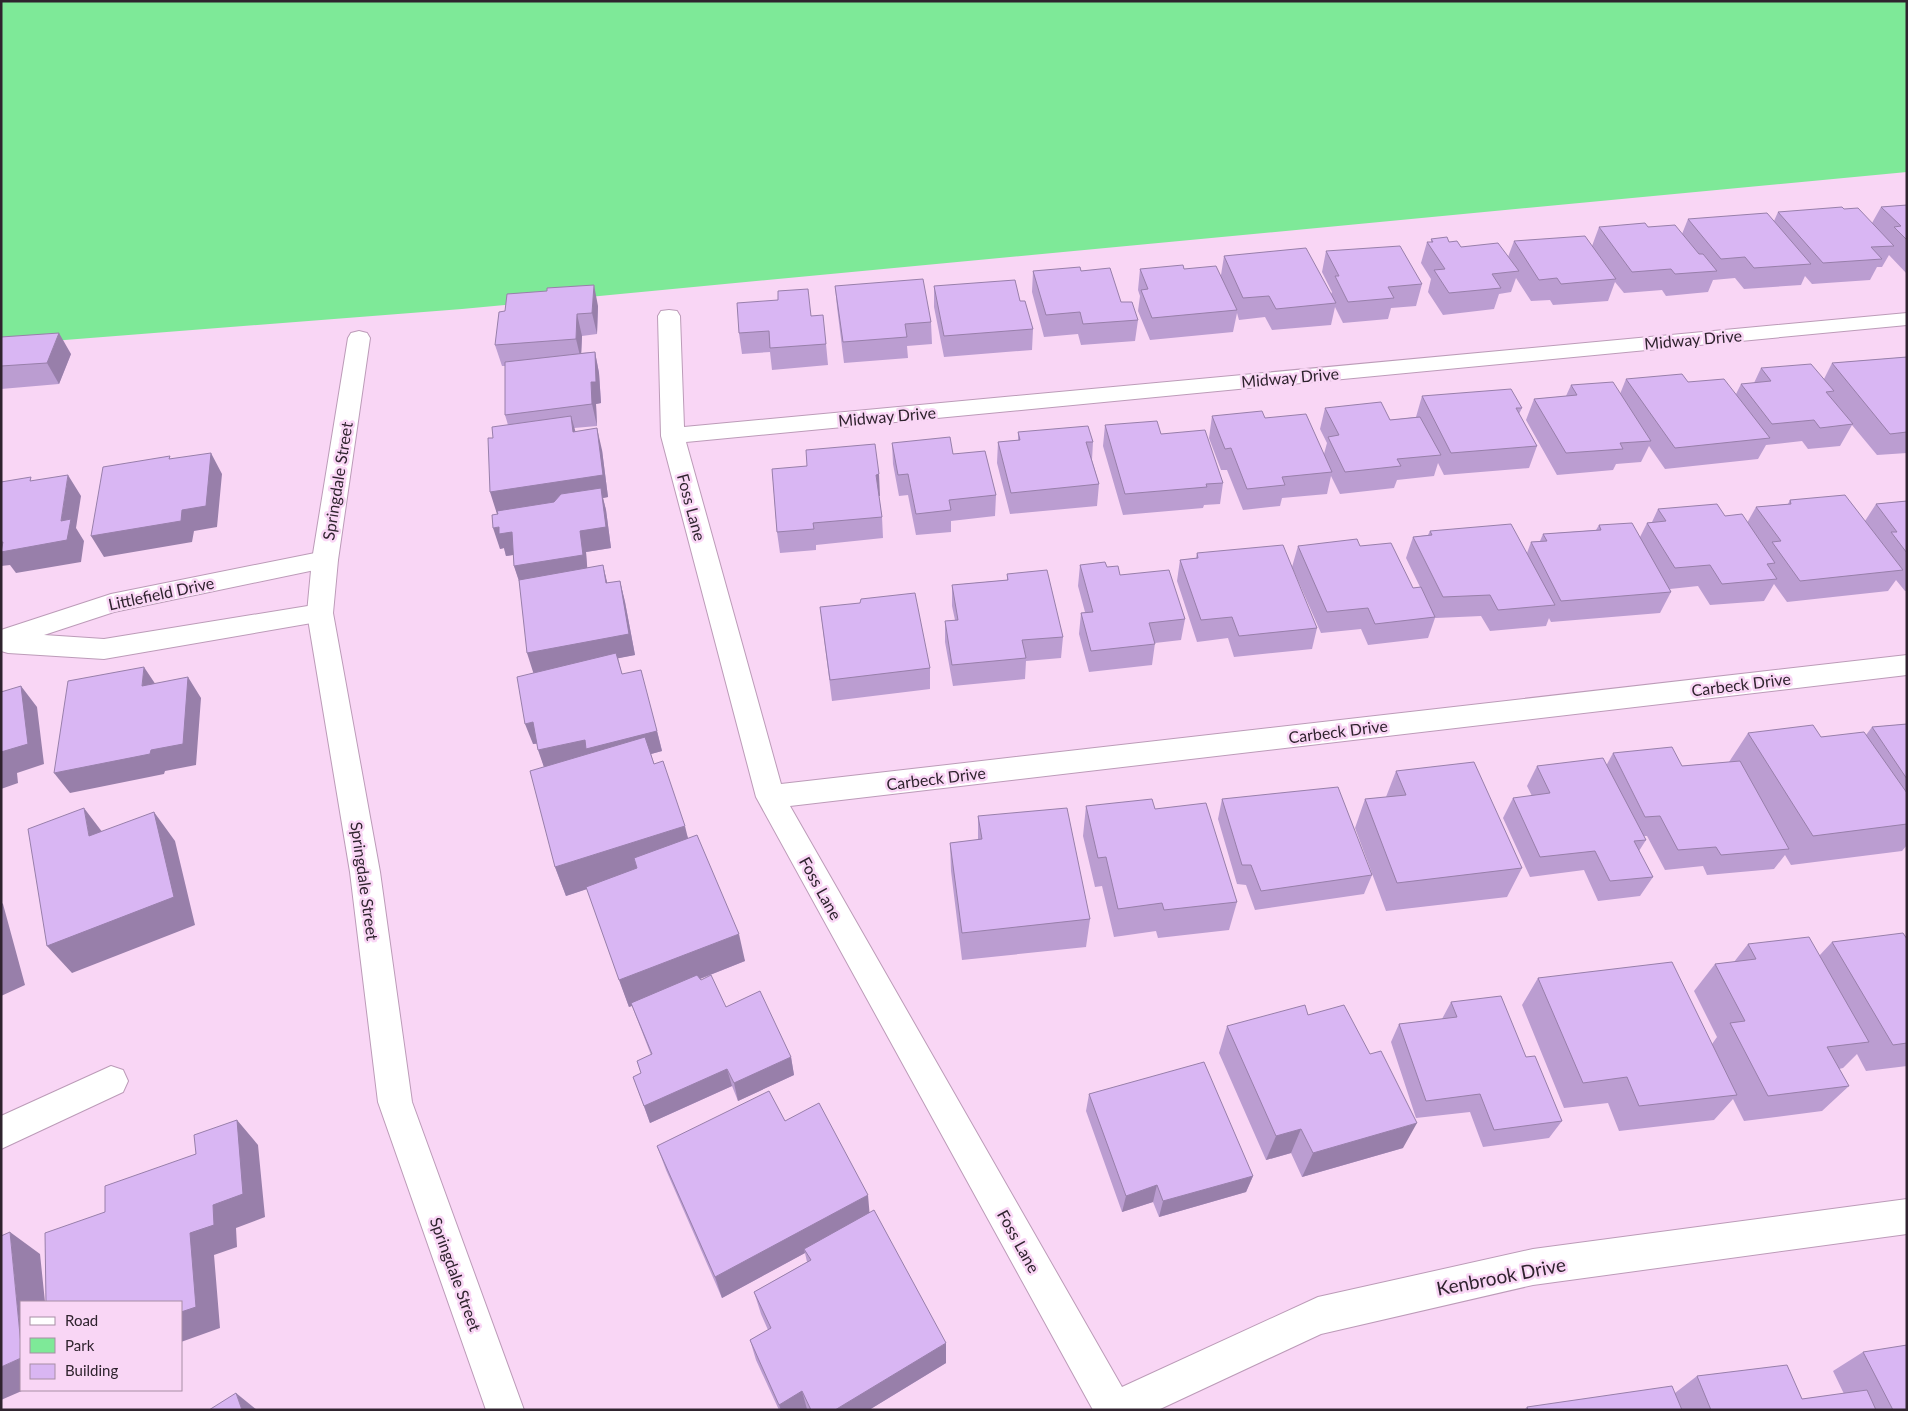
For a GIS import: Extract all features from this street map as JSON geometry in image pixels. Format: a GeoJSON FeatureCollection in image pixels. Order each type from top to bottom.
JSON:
{"type":"FeatureCollection","features":[{"type":"Feature","properties":{"kind":"street","name":"Foss Lane"},"geometry":{"type":"LineString","coordinates":[[669,316],[674,436],[770,797],[1115,1410]]}},
{"type":"Feature","properties":{"kind":"street","name":"Midway Drive"},"geometry":{"type":"LineString","coordinates":[[674,436],[1907,319]]}},
{"type":"Feature","properties":{"kind":"street","name":"Springdale Street"},"geometry":{"type":"LineString","coordinates":[[359,338],[325,560],[320,613],[365,872],[395,1102],[505,1410]]}},
{"type":"Feature","properties":{"kind":"street","name":"Littlefield Drive"},"geometry":{"type":"LineString","coordinates":[[1,641],[111,602],[325,560]]}},
{"type":"Feature","properties":{"kind":"street","name":"Littlefield Drive"},"geometry":{"type":"LineString","coordinates":[[1,641],[104,649],[320,613]]}},
{"type":"Feature","properties":{"kind":"street","name":"Carbeck Drive"},"geometry":{"type":"LineString","coordinates":[[770,797],[1907,665]]}},
{"type":"Feature","properties":{"kind":"street"},"geometry":{"type":"LineString","coordinates":[[1,1133],[111,1081]]}},
{"type":"Feature","properties":{"kind":"street","name":"Kenbrook Drive"},"geometry":{"type":"LineString","coordinates":[[1115,1410],[1318,1316],[1533,1267],[1907,1216]]}},
{"type":"Feature","properties":{"kind":"green space"},"geometry":{"type":"Polygon","coordinates":[[[1,1],[1907,1],[1907,172],[462,309],[1,345],[1,1]]]}},
{"type":"Feature","properties":{"kind":"building"},"geometry":{"type":"Polygon","coordinates":[[[1907,205],[1907,240],[1894,227],[1901,226],[1881,207],[1907,205]]]}},
{"type":"Feature","properties":{"kind":"building"},"geometry":{"type":"Polygon","coordinates":[[[1842,207],[1844,209],[1858,208],[1894,246],[1871,247],[1882,259],[1823,263],[1778,212],[1842,207]]]}},
{"type":"Feature","properties":{"kind":"building"},"geometry":{"type":"Polygon","coordinates":[[[1767,213],[1811,264],[1754,268],[1745,257],[1721,259],[1688,219],[1767,213]]]}},
{"type":"Feature","properties":{"kind":"building"},"geometry":{"type":"Polygon","coordinates":[[[1645,223],[1648,227],[1675,225],[1699,254],[1703,254],[1717,271],[1675,274],[1671,269],[1632,272],[1599,227],[1645,223]]]}},
{"type":"Feature","properties":{"kind":"building"},"geometry":{"type":"Polygon","coordinates":[[[1585,236],[1616,279],[1561,284],[1557,278],[1539,280],[1514,241],[1585,236]]]}},
{"type":"Feature","properties":{"kind":"building"},"geometry":{"type":"Polygon","coordinates":[[[1447,237],[1449,242],[1457,241],[1461,247],[1498,243],[1519,271],[1492,274],[1501,288],[1449,293],[1434,270],[1445,269],[1427,242],[1433,242],[1431,239],[1447,237]]]}},
{"type":"Feature","properties":{"kind":"building"},"geometry":{"type":"Polygon","coordinates":[[[1400,246],[1422,284],[1388,287],[1394,298],[1348,302],[1335,276],[1339,276],[1326,251],[1400,246]]]}},
{"type":"Feature","properties":{"kind":"building"},"geometry":{"type":"Polygon","coordinates":[[[1306,248],[1336,303],[1276,309],[1269,296],[1243,298],[1224,256],[1306,248]]]}},
{"type":"Feature","properties":{"kind":"building"},"geometry":{"type":"Polygon","coordinates":[[[1183,265],[1184,269],[1216,266],[1237,310],[1152,318],[1141,290],[1148,289],[1140,269],[1183,265]]]}},
{"type":"Feature","properties":{"kind":"building"},"geometry":{"type":"Polygon","coordinates":[[[1080,267],[1081,271],[1110,268],[1121,302],[1132,302],[1138,320],[1083,324],[1080,312],[1046,315],[1033,271],[1080,267]]]}},
{"type":"Feature","properties":{"kind":"building"},"geometry":{"type":"Polygon","coordinates":[[[923,279],[931,322],[905,324],[907,337],[843,342],[835,286],[923,279]]]}},
{"type":"Feature","properties":{"kind":"building"},"geometry":{"type":"Polygon","coordinates":[[[1015,280],[1020,301],[1025,301],[1033,329],[944,336],[934,286],[1015,280]]]}},
{"type":"Feature","properties":{"kind":"building"},"geometry":{"type":"Polygon","coordinates":[[[594,285],[592,313],[577,314],[576,339],[495,345],[499,312],[505,311],[507,294],[547,291],[547,288],[594,285]]]}},
{"type":"Feature","properties":{"kind":"building"},"geometry":{"type":"Polygon","coordinates":[[[808,289],[811,316],[823,315],[826,344],[770,348],[769,331],[739,333],[737,303],[778,300],[778,291],[808,289]]]}},
{"type":"Feature","properties":{"kind":"building"},"geometry":{"type":"Polygon","coordinates":[[[59,333],[47,363],[1,366],[1,337],[59,333]]]}},
{"type":"Feature","properties":{"kind":"building"},"geometry":{"type":"Polygon","coordinates":[[[595,352],[596,382],[591,382],[592,404],[505,415],[505,362],[595,352]]]}},
{"type":"Feature","properties":{"kind":"building"},"geometry":{"type":"Polygon","coordinates":[[[1907,357],[1907,432],[1890,434],[1832,363],[1907,357]]]}},
{"type":"Feature","properties":{"kind":"building"},"geometry":{"type":"Polygon","coordinates":[[[1811,364],[1834,391],[1826,392],[1853,424],[1820,428],[1814,420],[1772,424],[1741,384],[1771,381],[1761,368],[1811,364]]]}},
{"type":"Feature","properties":{"kind":"building"},"geometry":{"type":"Polygon","coordinates":[[[1682,374],[1688,382],[1724,379],[1770,438],[1675,448],[1626,379],[1682,374]]]}},
{"type":"Feature","properties":{"kind":"building"},"geometry":{"type":"Polygon","coordinates":[[[1613,382],[1651,441],[1620,443],[1623,449],[1566,453],[1534,399],[1577,395],[1571,385],[1613,382]]]}},
{"type":"Feature","properties":{"kind":"building"},"geometry":{"type":"Polygon","coordinates":[[[1511,389],[1522,408],[1516,408],[1537,446],[1451,453],[1422,396],[1511,389]]]}},
{"type":"Feature","properties":{"kind":"building"},"geometry":{"type":"Polygon","coordinates":[[[1381,402],[1390,420],[1420,417],[1441,455],[1397,459],[1401,466],[1345,472],[1328,437],[1339,435],[1325,408],[1381,402]]]}},
{"type":"Feature","properties":{"kind":"building"},"geometry":{"type":"Polygon","coordinates":[[[1262,411],[1265,418],[1306,414],[1332,472],[1282,477],[1285,485],[1247,489],[1231,448],[1225,449],[1212,416],[1262,411]]]}},
{"type":"Feature","properties":{"kind":"building"},"geometry":{"type":"Polygon","coordinates":[[[571,416],[573,432],[597,428],[603,475],[490,492],[488,438],[493,438],[492,427],[571,416]]]}},
{"type":"Feature","properties":{"kind":"building"},"geometry":{"type":"Polygon","coordinates":[[[1157,421],[1161,434],[1205,430],[1223,483],[1206,484],[1207,487],[1125,494],[1105,425],[1157,421]]]}},
{"type":"Feature","properties":{"kind":"building"},"geometry":{"type":"Polygon","coordinates":[[[1088,426],[1093,442],[1086,442],[1099,484],[1011,493],[998,442],[1020,440],[1018,432],[1088,426]]]}},
{"type":"Feature","properties":{"kind":"building"},"geometry":{"type":"Polygon","coordinates":[[[950,437],[953,454],[985,451],[996,495],[949,500],[951,510],[916,514],[908,474],[898,475],[892,443],[950,437]]]}},
{"type":"Feature","properties":{"kind":"building"},"geometry":{"type":"Polygon","coordinates":[[[875,444],[879,474],[876,475],[882,517],[813,523],[814,529],[777,532],[772,469],[807,466],[806,450],[875,444]]]}},
{"type":"Feature","properties":{"kind":"building"},"geometry":{"type":"Polygon","coordinates":[[[211,453],[206,506],[182,510],[181,521],[91,536],[103,467],[170,456],[169,459],[211,453]]]}},
{"type":"Feature","properties":{"kind":"building"},"geometry":{"type":"Polygon","coordinates":[[[68,475],[61,521],[71,519],[67,540],[1,552],[3,542],[1,542],[1,482],[31,477],[30,481],[68,475]]]}},
{"type":"Feature","properties":{"kind":"building"},"geometry":{"type":"Polygon","coordinates":[[[601,488],[606,527],[580,531],[583,555],[514,566],[512,532],[499,534],[499,527],[493,528],[492,515],[498,514],[497,511],[554,502],[561,494],[601,488]]]}},
{"type":"Feature","properties":{"kind":"building"},"geometry":{"type":"Polygon","coordinates":[[[1845,495],[1903,570],[1800,581],[1772,542],[1781,541],[1756,507],[1791,504],[1790,500],[1845,495]]]}},
{"type":"Feature","properties":{"kind":"building"},"geometry":{"type":"Polygon","coordinates":[[[1907,501],[1907,553],[1891,532],[1897,532],[1876,504],[1907,501]]]}},
{"type":"Feature","properties":{"kind":"building"},"geometry":{"type":"Polygon","coordinates":[[[1717,504],[1725,516],[1742,514],[1775,563],[1767,564],[1777,579],[1722,584],[1710,565],[1675,568],[1647,523],[1666,521],[1658,509],[1717,504]]]}},
{"type":"Feature","properties":{"kind":"building"},"geometry":{"type":"Polygon","coordinates":[[[1632,523],[1671,592],[1561,601],[1531,542],[1547,541],[1543,534],[1601,530],[1599,525],[1632,523]]]}},
{"type":"Feature","properties":{"kind":"building"},"geometry":{"type":"Polygon","coordinates":[[[1511,524],[1555,605],[1498,610],[1490,595],[1443,597],[1413,537],[1432,535],[1430,531],[1511,524]]]}},
{"type":"Feature","properties":{"kind":"building"},"geometry":{"type":"Polygon","coordinates":[[[1357,539],[1360,546],[1391,543],[1413,588],[1421,587],[1435,617],[1375,624],[1368,608],[1327,612],[1298,546],[1357,539]]]}},
{"type":"Feature","properties":{"kind":"building"},"geometry":{"type":"Polygon","coordinates":[[[1283,545],[1317,628],[1239,636],[1232,617],[1201,620],[1180,560],[1198,558],[1197,553],[1283,545]]]}},
{"type":"Feature","properties":{"kind":"building"},"geometry":{"type":"Polygon","coordinates":[[[1105,562],[1107,567],[1118,566],[1120,575],[1169,570],[1185,619],[1149,623],[1155,644],[1091,651],[1081,613],[1093,612],[1080,565],[1105,562]]]}},
{"type":"Feature","properties":{"kind":"building"},"geometry":{"type":"Polygon","coordinates":[[[603,565],[606,583],[620,581],[629,634],[527,653],[519,580],[603,565]]]}},
{"type":"Feature","properties":{"kind":"building"},"geometry":{"type":"Polygon","coordinates":[[[1047,570],[1063,637],[1022,640],[1026,658],[952,665],[945,621],[958,620],[952,585],[1008,580],[1007,574],[1047,570]]]}},
{"type":"Feature","properties":{"kind":"building"},"geometry":{"type":"Polygon","coordinates":[[[915,593],[930,668],[830,680],[820,607],[860,603],[861,599],[915,593]]]}},
{"type":"Feature","properties":{"kind":"building"},"geometry":{"type":"Polygon","coordinates":[[[616,653],[622,674],[641,670],[657,731],[586,749],[585,740],[538,750],[533,722],[525,724],[517,677],[616,653]]]}},
{"type":"Feature","properties":{"kind":"building"},"geometry":{"type":"Polygon","coordinates":[[[144,667],[142,686],[188,677],[183,744],[151,750],[150,754],[54,773],[68,681],[144,667]]]}},
{"type":"Feature","properties":{"kind":"building"},"geometry":{"type":"Polygon","coordinates":[[[21,686],[28,744],[1,752],[1,692],[21,686]]]}},
{"type":"Feature","properties":{"kind":"building"},"geometry":{"type":"Polygon","coordinates":[[[1907,724],[1907,779],[1872,727],[1907,724]]]}},
{"type":"Feature","properties":{"kind":"building"},"geometry":{"type":"Polygon","coordinates":[[[1813,725],[1821,737],[1864,732],[1907,793],[1907,824],[1813,836],[1748,733],[1813,725]]]}},
{"type":"Feature","properties":{"kind":"building"},"geometry":{"type":"Polygon","coordinates":[[[645,737],[654,764],[663,761],[685,826],[555,867],[530,771],[645,737]]]}},
{"type":"Feature","properties":{"kind":"building"},"geometry":{"type":"Polygon","coordinates":[[[1672,747],[1682,766],[1740,761],[1789,849],[1721,855],[1716,847],[1678,850],[1660,816],[1645,817],[1613,753],[1672,747]]]}},
{"type":"Feature","properties":{"kind":"building"},"geometry":{"type":"Polygon","coordinates":[[[1603,758],[1646,840],[1634,841],[1653,877],[1610,881],[1595,851],[1540,857],[1513,798],[1550,793],[1537,766],[1603,758]]]}},
{"type":"Feature","properties":{"kind":"building"},"geometry":{"type":"Polygon","coordinates":[[[1474,762],[1522,868],[1397,883],[1365,799],[1406,795],[1396,771],[1474,762]]]}},
{"type":"Feature","properties":{"kind":"building"},"geometry":{"type":"Polygon","coordinates":[[[1338,787],[1372,875],[1261,891],[1251,865],[1242,865],[1222,799],[1338,787]]]}},
{"type":"Feature","properties":{"kind":"building"},"geometry":{"type":"Polygon","coordinates":[[[1152,799],[1155,809],[1206,803],[1237,902],[1164,910],[1162,903],[1118,909],[1106,857],[1098,858],[1086,806],[1152,799]]]}},
{"type":"Feature","properties":{"kind":"building"},"geometry":{"type":"Polygon","coordinates":[[[84,808],[89,836],[154,812],[174,897],[47,946],[28,829],[84,808]]]}},
{"type":"Feature","properties":{"kind":"building"},"geometry":{"type":"Polygon","coordinates":[[[1067,808],[1090,919],[962,933],[950,843],[982,839],[978,816],[1067,808]]]}},
{"type":"Feature","properties":{"kind":"building"},"geometry":{"type":"Polygon","coordinates":[[[697,835],[739,934],[619,980],[586,887],[637,868],[634,858],[697,835]]]}},
{"type":"Feature","properties":{"kind":"building"},"geometry":{"type":"Polygon","coordinates":[[[1903,933],[1907,939],[1907,1043],[1893,1045],[1832,942],[1903,933]]]}},
{"type":"Feature","properties":{"kind":"building"},"geometry":{"type":"Polygon","coordinates":[[[1809,937],[1869,1042],[1827,1047],[1849,1086],[1768,1096],[1730,1023],[1745,1021],[1715,964],[1756,959],[1748,944],[1809,937]]]}},
{"type":"Feature","properties":{"kind":"building"},"geometry":{"type":"Polygon","coordinates":[[[1672,962],[1737,1095],[1639,1106],[1627,1077],[1583,1083],[1538,978],[1672,962]]]}},
{"type":"Feature","properties":{"kind":"building"},"geometry":{"type":"Polygon","coordinates":[[[697,975],[701,980],[711,975],[726,1007],[760,991],[791,1057],[734,1083],[727,1069],[644,1106],[633,1077],[641,1073],[637,1061],[652,1054],[631,1003],[697,975]]]}},
{"type":"Feature","properties":{"kind":"building"},"geometry":{"type":"Polygon","coordinates":[[[1501,996],[1526,1057],[1535,1056],[1562,1121],[1494,1130],[1480,1094],[1426,1101],[1399,1024],[1457,1017],[1451,1002],[1501,996]]]}},
{"type":"Feature","properties":{"kind":"building"},"geometry":{"type":"Polygon","coordinates":[[[1305,1005],[1308,1015],[1344,1005],[1370,1054],[1381,1051],[1417,1123],[1313,1153],[1301,1129],[1276,1136],[1227,1026],[1305,1005]]]}},
{"type":"Feature","properties":{"kind":"building"},"geometry":{"type":"Polygon","coordinates":[[[1204,1062],[1253,1176],[1163,1201],[1157,1185],[1126,1196],[1089,1094],[1204,1062]]]}},
{"type":"Feature","properties":{"kind":"building"},"geometry":{"type":"Polygon","coordinates":[[[769,1091],[785,1121],[819,1103],[868,1195],[715,1277],[657,1146],[769,1091]]]}},
{"type":"Feature","properties":{"kind":"building"},"geometry":{"type":"Polygon","coordinates":[[[237,1120],[243,1194],[213,1205],[214,1225],[190,1233],[196,1307],[182,1312],[182,1301],[46,1301],[45,1233],[105,1212],[105,1186],[196,1154],[194,1135],[237,1120]]]}},
{"type":"Feature","properties":{"kind":"building"},"geometry":{"type":"Polygon","coordinates":[[[874,1210],[946,1343],[835,1410],[811,1410],[802,1391],[779,1405],[750,1340],[771,1328],[754,1292],[811,1260],[804,1249],[874,1210]]]}},
{"type":"Feature","properties":{"kind":"building"},"geometry":{"type":"Polygon","coordinates":[[[10,1232],[20,1335],[20,1358],[1,1367],[1,1236],[10,1232]]]}},
{"type":"Feature","properties":{"kind":"building"},"geometry":{"type":"Polygon","coordinates":[[[1907,1345],[1907,1410],[1893,1410],[1863,1352],[1907,1345]]]}},
{"type":"Feature","properties":{"kind":"building"},"geometry":{"type":"Polygon","coordinates":[[[1787,1365],[1802,1399],[1867,1390],[1876,1410],[1711,1410],[1697,1376],[1787,1365]]]}},
{"type":"Feature","properties":{"kind":"building"},"geometry":{"type":"Polygon","coordinates":[[[1672,1386],[1682,1410],[1528,1410],[1527,1407],[1672,1386]]]}},
{"type":"Feature","properties":{"kind":"building"},"geometry":{"type":"Polygon","coordinates":[[[236,1393],[242,1410],[209,1410],[236,1393]]]}}]}
